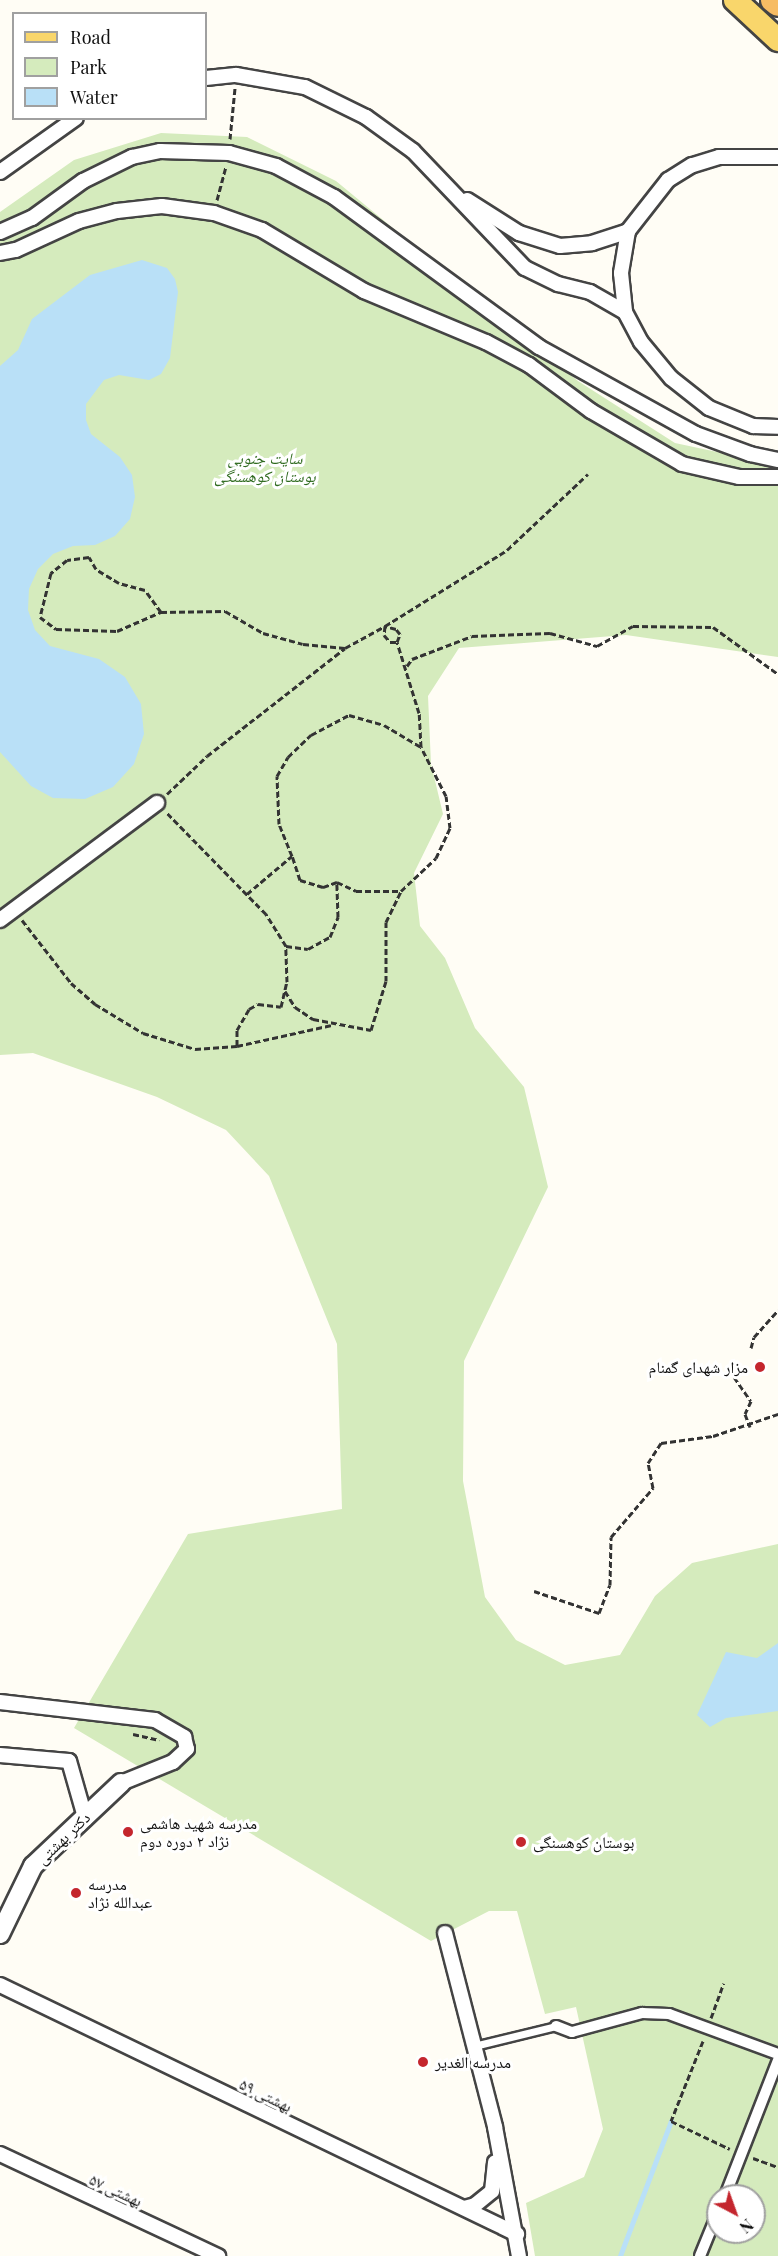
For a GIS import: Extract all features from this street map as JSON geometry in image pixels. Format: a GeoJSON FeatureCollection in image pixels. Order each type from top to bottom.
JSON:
{"type":"FeatureCollection","features":[{"type":"Feature","properties":{"kind":"highway"},"geometry":{"type":"LineString","coordinates":[[773,0],[778,4]]}},
{"type":"Feature","properties":{"kind":"main road"},"geometry":{"type":"LineString","coordinates":[[735,0],[778,40]]}},
{"type":"Feature","properties":{"kind":"street"},"geometry":{"type":"LineString","coordinates":[[207,78],[236,75],[305,87],[366,117],[412,151],[454,191],[525,268],[558,284],[590,292],[625,312]]}},
{"type":"Feature","properties":{"kind":"street"},"geometry":{"type":"LineString","coordinates":[[0,172],[73,120]]}},
{"type":"Feature","properties":{"kind":"street"},"geometry":{"type":"LineString","coordinates":[[0,232],[32,218],[83,181],[132,157],[160,151],[229,153],[276,166],[334,197],[539,347],[696,434],[750,454],[778,460]]}},
{"type":"Feature","properties":{"kind":"street"},"geometry":{"type":"LineString","coordinates":[[778,157],[719,157],[692,165],[668,180],[628,231],[621,273],[625,312],[641,342],[671,378],[709,408],[753,426],[778,427]]}},
{"type":"Feature","properties":{"kind":"street"},"geometry":{"type":"LineString","coordinates":[[454,191],[519,233],[560,246],[592,243],[628,231]]}},
{"type":"Feature","properties":{"kind":"street"},"geometry":{"type":"LineString","coordinates":[[0,254],[16,250],[79,221],[117,211],[162,206],[214,213],[262,230],[364,291],[486,342],[529,366],[591,411],[682,464],[739,477],[778,477]]}},
{"type":"Feature","properties":{"kind":"street"},"geometry":{"type":"LineString","coordinates":[[0,920],[157,803]]}},
{"type":"Feature","properties":{"kind":"street"},"geometry":{"type":"LineString","coordinates":[[0,1702],[145,1718],[184,1737],[187,1749],[173,1762],[121,1783]]}},
{"type":"Feature","properties":{"kind":"street"},"geometry":{"type":"LineString","coordinates":[[0,1755],[69,1761],[85,1817]]}},
{"type":"Feature","properties":{"kind":"street","name":"دکتر بهشتی"},"geometry":{"type":"LineString","coordinates":[[0,1934],[33,1866],[121,1783]]}},
{"type":"Feature","properties":{"kind":"street"},"geometry":{"type":"LineString","coordinates":[[445,1933],[495,2127],[517,2234],[519,2256]]}},
{"type":"Feature","properties":{"kind":"street","name":"بهشتی ۵۹"},"geometry":{"type":"LineString","coordinates":[[0,1985],[517,2234]]}},
{"type":"Feature","properties":{"kind":"street"},"geometry":{"type":"LineString","coordinates":[[556,2026],[572,2032],[642,2013],[669,2014],[778,2054]]}},
{"type":"Feature","properties":{"kind":"street"},"geometry":{"type":"LineString","coordinates":[[730,2184],[778,2060]]}},
{"type":"Feature","properties":{"kind":"street"},"geometry":{"type":"LineString","coordinates":[[464,2208],[484,2199],[496,2181],[495,2127]]}},
{"type":"Feature","properties":{"kind":"street","name":"بهشتی ۵۷"},"geometry":{"type":"LineString","coordinates":[[0,2154],[218,2256]]}},
{"type":"Feature","properties":{"kind":"street"},"geometry":{"type":"LineString","coordinates":[[700,2256],[706,2241]]}},
{"type":"Feature","properties":{"kind":"lane"},"geometry":{"type":"LineString","coordinates":[[474,2046],[556,2026]]}},
{"type":"Feature","properties":{"kind":"path"},"geometry":{"type":"LineString","coordinates":[[237,1046],[237,1030],[249,1009],[258,1004],[281,1007],[285,990],[286,946],[281,932],[247,894],[157,803],[207,756],[345,648],[385,626],[507,550],[588,474]]}},
{"type":"Feature","properties":{"kind":"path"},"geometry":{"type":"LineString","coordinates":[[161,612],[145,590],[119,583],[96,569],[89,557],[67,560],[51,573],[40,617],[56,629],[117,631],[161,612],[225,611],[263,633],[303,644],[345,648]]}},
{"type":"Feature","properties":{"kind":"path"},"geometry":{"type":"LineString","coordinates":[[385,626],[384,635],[390,642],[397,642]]}},
{"type":"Feature","properties":{"kind":"path"},"geometry":{"type":"LineString","coordinates":[[285,990],[295,1006],[313,1019],[371,1030],[386,981],[386,922],[401,891],[436,858],[450,828],[446,796],[421,747],[419,713],[407,666],[397,642],[400,634],[396,629],[385,626]]}},
{"type":"Feature","properties":{"kind":"path"},"geometry":{"type":"LineString","coordinates":[[407,666],[412,659],[472,636],[550,633],[597,646],[633,626],[713,627],[778,674]]}},
{"type":"Feature","properties":{"kind":"path"},"geometry":{"type":"LineString","coordinates":[[401,891],[356,891],[337,882],[323,887],[300,880],[279,824],[277,776],[288,757],[311,735],[349,715],[377,722],[421,747]]}},
{"type":"Feature","properties":{"kind":"path"},"geometry":{"type":"LineString","coordinates":[[247,894],[292,856]]}},
{"type":"Feature","properties":{"kind":"path"},"geometry":{"type":"LineString","coordinates":[[286,946],[308,948],[330,937],[338,917],[337,882]]}},
{"type":"Feature","properties":{"kind":"path"},"geometry":{"type":"LineString","coordinates":[[13,910],[71,983],[95,1004],[143,1034],[195,1049],[218,1050],[334,1024]]}},
{"type":"Feature","properties":{"kind":"path"},"geometry":{"type":"LineString","coordinates":[[751,1348],[754,1337],[778,1310]]}},
{"type":"Feature","properties":{"kind":"path"},"geometry":{"type":"LineString","coordinates":[[734,1364],[734,1377],[751,1401],[745,1414],[750,1427]]}},
{"type":"Feature","properties":{"kind":"path"},"geometry":{"type":"LineString","coordinates":[[534,1591],[599,1613],[610,1585],[611,1537],[653,1488],[648,1463],[661,1443],[713,1436],[750,1427],[778,1414]]}},
{"type":"Feature","properties":{"kind":"path"},"geometry":{"type":"LineString","coordinates":[[724,1983],[671,2121],[742,2154],[778,2167]]}},
{"type":"Feature","properties":{"kind":"green space","name":"سایت جنوبی بوستان کوهسنگی"},"geometry":{"type":"Polygon","coordinates":[[[161,133],[247,137],[336,181],[578,381],[675,443],[778,465],[778,657],[626,635],[459,648],[428,696],[431,764],[443,814],[414,873],[420,926],[445,958],[475,1028],[524,1087],[548,1187],[464,1361],[463,1481],[485,1597],[516,1640],[565,1665],[620,1655],[655,1596],[692,1563],[778,1544],[778,2256],[535,2256],[526,2203],[584,2177],[603,2129],[576,2007],[545,2014],[517,1911],[489,1911],[431,1941],[74,1728],[188,1534],[342,1509],[337,1344],[269,1176],[226,1130],[157,1097],[33,1053],[0,1055],[0,212],[74,160],[161,133]]]}},
{"type":"Feature","properties":{"kind":"water"},"geometry":{"type":"Polygon","coordinates":[[[142,260],[167,268],[175,279],[178,292],[170,358],[161,374],[149,380],[119,375],[104,380],[86,404],[86,420],[91,434],[120,457],[132,475],[135,497],[130,519],[115,536],[95,545],[73,546],[53,554],[38,569],[29,589],[28,610],[35,630],[50,646],[99,659],[125,677],[141,704],[144,734],[134,764],[113,787],[85,799],[53,798],[31,786],[0,752],[0,366],[18,350],[32,319],[90,275],[142,260]]]}},
{"type":"Feature","properties":{"kind":"water"},"geometry":{"type":"Polygon","coordinates":[[[778,1643],[778,1711],[726,1718],[710,1727],[697,1715],[726,1652],[757,1658],[778,1643]]]}},
{"type":"Feature","properties":{"kind":"waterway"},"geometry":{"type":"LineString","coordinates":[[620,2256],[671,2121]]}},
{"type":"Feature","properties":{"kind":"place","name":"مزار شهدای گمنام"},"geometry":{"type":"Point","coordinates":[760,1367]}},
{"type":"Feature","properties":{"kind":"place","name":"مدرسه شهید هاشمی نژاد ۲ دوره دوم"},"geometry":{"type":"Point","coordinates":[128,1832]}},
{"type":"Feature","properties":{"kind":"place","name":"بوستان کوهسنگی"},"geometry":{"type":"Point","coordinates":[521,1842]}},
{"type":"Feature","properties":{"kind":"place","name":"مدرسه عبدالله نژاد"},"geometry":{"type":"Point","coordinates":[76,1893]}},
{"type":"Feature","properties":{"kind":"place","name":"مدرسه الغدیر"},"geometry":{"type":"Point","coordinates":[423,2062]}}]}
